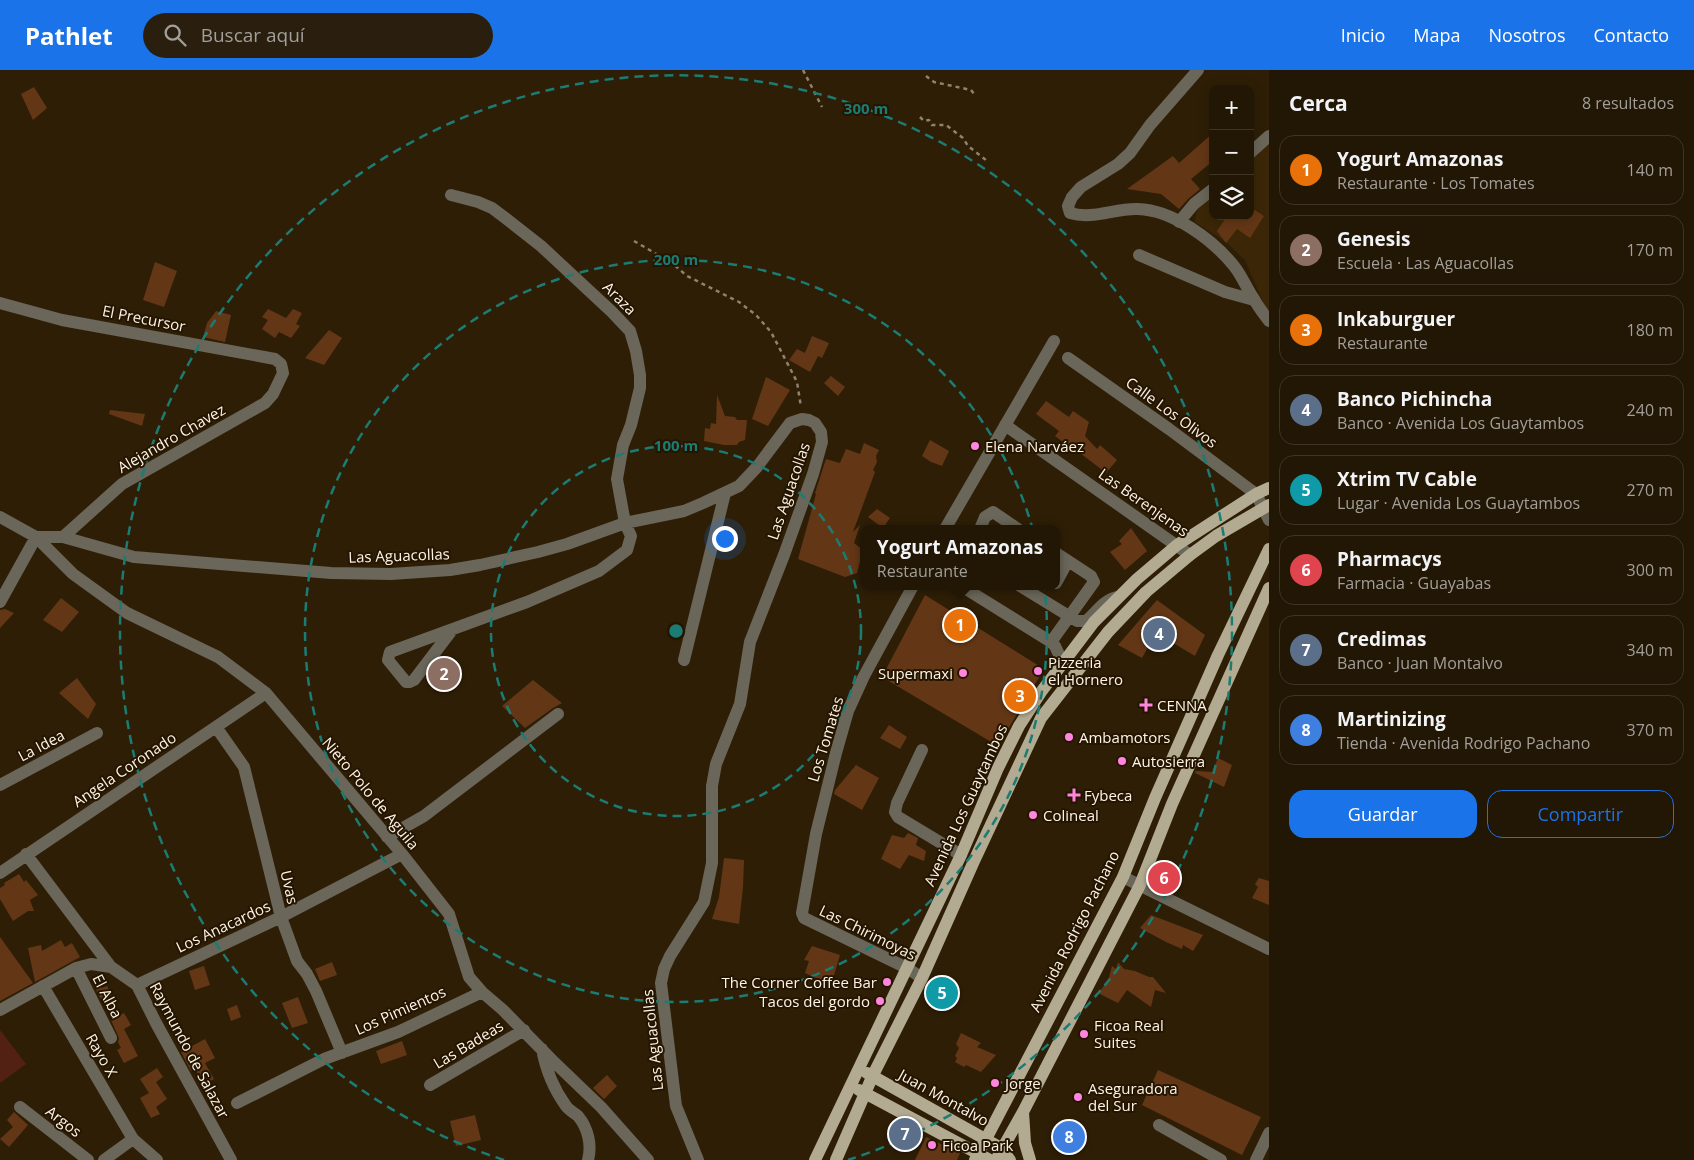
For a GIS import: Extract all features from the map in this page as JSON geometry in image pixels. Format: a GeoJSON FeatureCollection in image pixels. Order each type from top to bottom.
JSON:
{"type":"FeatureCollection","features":[{"type":"Feature","properties":{"kind":"main road","name":"Avenida Los Guaytambos"},"geometry":{"type":"LineString","coordinates":[[815,1160],[961,855],[998,768],[1019,726],[1041,692],[1094,622],[1137,579],[1177,545],[1256,494],[1269,488]]}},
{"type":"Feature","properties":{"kind":"main road","name":"Avenida Los Guaytambos"},"geometry":{"type":"LineString","coordinates":[[836,1160],[873,1075],[922,978],[1041,718],[1108,632],[1146,592],[1216,536],[1267,511]]}},
{"type":"Feature","properties":{"kind":"main road","name":"Avenida Rodrigo Pachano"},"geometry":{"type":"LineString","coordinates":[[976,1157],[1123,877],[1155,798],[1218,655],[1269,549]]}},
{"type":"Feature","properties":{"kind":"main road"},"geometry":{"type":"LineString","coordinates":[[996,1160],[1023,1112],[1140,885],[1172,804],[1269,588]]}},
{"type":"Feature","properties":{"kind":"main road"},"geometry":{"type":"LineString","coordinates":[[1094,622],[1108,632]]}},
{"type":"Feature","properties":{"kind":"main road"},"geometry":{"type":"LineString","coordinates":[[1218,655],[1235,663]]}},
{"type":"Feature","properties":{"kind":"main road"},"geometry":{"type":"LineString","coordinates":[[1019,726],[1036,731]]}},
{"type":"Feature","properties":{"kind":"main road"},"geometry":{"type":"LineString","coordinates":[[1155,798],[1172,804]]}},
{"type":"Feature","properties":{"kind":"main road"},"geometry":{"type":"LineString","coordinates":[[961,855],[974,861]]}},
{"type":"Feature","properties":{"kind":"main road","name":"Juan Montalvo"},"geometry":{"type":"LineString","coordinates":[[858,1069],[873,1075],[1002,1148],[1010,1160]]}},
{"type":"Feature","properties":{"kind":"main road"},"geometry":{"type":"LineString","coordinates":[[849,1086],[866,1092],[976,1157],[990,1160]]}},
{"type":"Feature","properties":{"kind":"main road"},"geometry":{"type":"LineString","coordinates":[[1023,1112],[1025,1143],[1030,1160]]}},
{"type":"Feature","properties":{"kind":"street"},"geometry":{"type":"LineString","coordinates":[[1198,70],[1150,125],[1130,153],[1118,164],[1080,187],[1068,206],[1070,213],[1079,216],[1091,216],[1116,210],[1149,209],[1193,229],[1236,268],[1269,322]]}},
{"type":"Feature","properties":{"kind":"street"},"geometry":{"type":"LineString","coordinates":[[1254,150],[1269,136]]}},
{"type":"Feature","properties":{"kind":"street"},"geometry":{"type":"LineString","coordinates":[[1179,222],[1194,204],[1209,192]]}},
{"type":"Feature","properties":{"kind":"street","name":"Araza"},"geometry":{"type":"LineString","coordinates":[[451,195],[492,208],[540,246],[598,298],[630,331],[640,375],[638,400],[624,445],[617,479],[625,523],[631,536],[627,550],[598,571],[527,602],[390,652],[388,660],[406,682],[410,682],[414,680],[452,630]]}},
{"type":"Feature","properties":{"kind":"street"},"geometry":{"type":"LineString","coordinates":[[1139,255],[1225,292],[1254,300]]}},
{"type":"Feature","properties":{"kind":"street","name":"El Precursor"},"geometry":{"type":"LineString","coordinates":[[0,303],[62,320],[275,359],[281,364]]}},
{"type":"Feature","properties":{"kind":"street"},"geometry":{"type":"LineString","coordinates":[[948,525],[1054,341]]}},
{"type":"Feature","properties":{"kind":"street","name":"Calle Los Olivos"},"geometry":{"type":"LineString","coordinates":[[1068,358],[1169,429],[1256,494]]}},
{"type":"Feature","properties":{"kind":"street","name":"Alejandro Chavez"},"geometry":{"type":"LineString","coordinates":[[64,537],[122,484],[265,403],[284,373],[281,364]]}},
{"type":"Feature","properties":{"kind":"street","name":"Las Aguacollas"},"geometry":{"type":"LineString","coordinates":[[36,537],[64,537],[134,557],[331,573],[391,574],[450,570],[538,552],[567,544],[625,523],[684,511],[740,486],[790,423],[802,419],[809,420],[818,426],[822,435],[822,442],[813,474],[750,642],[740,704],[716,764],[712,786],[712,863],[704,902],[670,956],[664,969],[662,983],[676,1106],[698,1160]]}},
{"type":"Feature","properties":{"kind":"street","name":"Las Berenjenas"},"geometry":{"type":"LineString","coordinates":[[1005,425],[1190,555]]}},
{"type":"Feature","properties":{"kind":"street"},"geometry":{"type":"LineString","coordinates":[[684,660],[725,493]]}},
{"type":"Feature","properties":{"kind":"street"},"geometry":{"type":"LineString","coordinates":[[1256,494],[1267,511]]}},
{"type":"Feature","properties":{"kind":"street"},"geometry":{"type":"LineString","coordinates":[[982,525],[985,517],[993,512],[1012,525]]}},
{"type":"Feature","properties":{"kind":"street","name":"Nieto Polo de Aguila"},"geometry":{"type":"LineString","coordinates":[[0,517],[36,537],[73,574],[128,612],[218,657],[266,693],[402,854],[449,914],[469,977],[482,992],[524,1030],[601,1107],[648,1160]]}},
{"type":"Feature","properties":{"kind":"street"},"geometry":{"type":"LineString","coordinates":[[0,602],[36,537]]}},
{"type":"Feature","properties":{"kind":"street"},"geometry":{"type":"LineString","coordinates":[[1051,642],[1094,582],[1091,576],[1060,556]]}},
{"type":"Feature","properties":{"kind":"street"},"geometry":{"type":"LineString","coordinates":[[1060,575],[1068,561]]}},
{"type":"Feature","properties":{"kind":"street","name":"Los Tomates"},"geometry":{"type":"LineString","coordinates":[[802,913],[818,826],[848,711],[864,676],[911,590]]}},
{"type":"Feature","properties":{"kind":"street"},"geometry":{"type":"LineString","coordinates":[[968,590],[1051,642],[1063,663]]}},
{"type":"Feature","properties":{"kind":"street"},"geometry":{"type":"LineString","coordinates":[[1026,590],[1077,620],[1086,621],[1110,599],[1119,597]]}},
{"type":"Feature","properties":{"kind":"street"},"geometry":{"type":"LineString","coordinates":[[1046,602],[1052,590]]}},
{"type":"Feature","properties":{"kind":"street","name":"Angela Coronado"},"geometry":{"type":"LineString","coordinates":[[0,873],[266,693]]}},
{"type":"Feature","properties":{"kind":"street"},"geometry":{"type":"LineString","coordinates":[[387,837],[424,816],[558,714]]}},
{"type":"Feature","properties":{"kind":"street","name":"Uvas"},"geometry":{"type":"LineString","coordinates":[[216,727],[244,767],[281,917],[297,961],[316,991],[337,1055]]}},
{"type":"Feature","properties":{"kind":"street","name":"La Idea"},"geometry":{"type":"LineString","coordinates":[[0,785],[97,733]]}},
{"type":"Feature","properties":{"kind":"street"},"geometry":{"type":"LineString","coordinates":[[922,750],[897,803],[895,812],[898,816],[961,855]]}},
{"type":"Feature","properties":{"kind":"street"},"geometry":{"type":"LineString","coordinates":[[26,854],[110,967]]}},
{"type":"Feature","properties":{"kind":"street","name":"Los Anacardos"},"geometry":{"type":"LineString","coordinates":[[137,985],[281,917],[402,854]]}},
{"type":"Feature","properties":{"kind":"street"},"geometry":{"type":"LineString","coordinates":[[1123,877],[1269,948]]}},
{"type":"Feature","properties":{"kind":"street","name":"Las Chirimoyas"},"geometry":{"type":"LineString","coordinates":[[802,913],[804,918],[907,968],[922,978]]}},
{"type":"Feature","properties":{"kind":"street"},"geometry":{"type":"LineString","coordinates":[[0,1010],[76,968],[91,964],[110,967]]}},
{"type":"Feature","properties":{"kind":"street","name":"Raymundo de Salazar"},"geometry":{"type":"LineString","coordinates":[[110,967],[137,985],[231,1160]]}},
{"type":"Feature","properties":{"kind":"street","name":"El Alba"},"geometry":{"type":"LineString","coordinates":[[76,968],[111,1038]]}},
{"type":"Feature","properties":{"kind":"street","name":"Rayo X"},"geometry":{"type":"LineString","coordinates":[[43,986],[133,1139],[157,1160]]}},
{"type":"Feature","properties":{"kind":"street","name":"Los Pimientos"},"geometry":{"type":"LineString","coordinates":[[237,1103],[324,1059],[398,1032],[482,992]]}},
{"type":"Feature","properties":{"kind":"street","name":"Las Badeas"},"geometry":{"type":"LineString","coordinates":[[430,1086],[524,1030]]}},
{"type":"Feature","properties":{"kind":"street"},"geometry":{"type":"LineString","coordinates":[[542,1049],[545,1068],[550,1079],[568,1108],[578,1117],[586,1129],[590,1142],[588,1160]]}},
{"type":"Feature","properties":{"kind":"street","name":"Argos"},"geometry":{"type":"LineString","coordinates":[[20,1107],[88,1160]]}},
{"type":"Feature","properties":{"kind":"street"},"geometry":{"type":"LineString","coordinates":[[1159,1125],[1221,1160]]}},
{"type":"Feature","properties":{"kind":"street"},"geometry":{"type":"LineString","coordinates":[[1256,1160],[1269,1133]]}},
{"type":"Feature","properties":{"kind":"street"},"geometry":{"type":"LineString","coordinates":[[104,1160],[133,1139]]}},
{"type":"Feature","properties":{"kind":"path"},"geometry":{"type":"LineString","coordinates":[[803,70],[822,107]]}},
{"type":"Feature","properties":{"kind":"path"},"geometry":{"type":"LineString","coordinates":[[926,76],[934,82],[970,90],[974,94]]}},
{"type":"Feature","properties":{"kind":"path"},"geometry":{"type":"LineString","coordinates":[[920,117],[924,121],[929,120],[932,125],[946,125],[986,160]]}},
{"type":"Feature","properties":{"kind":"path"},"geometry":{"type":"LineString","coordinates":[[634,241],[672,263],[687,276],[739,302],[764,322],[797,382],[802,419]]}},
{"type":"Feature","properties":{"kind":"shaded area"},"geometry":{"type":"Polygon","coordinates":[[[1269,140],[1269,316],[1245,260],[1226,242],[1195,222],[1197,209],[1209,196],[1209,220],[1254,220],[1254,153],[1269,140]]]}},
{"type":"Feature","properties":{"kind":"shaded area"},"geometry":{"type":"Polygon","coordinates":[[[0,1030],[26,1064],[0,1083],[0,1030]]]}},
{"type":"Feature","properties":{"kind":"building"},"geometry":{"type":"Polygon","coordinates":[[[34,87],[47,108],[33,120],[21,94],[34,87]]]}},
{"type":"Feature","properties":{"kind":"building"},"geometry":{"type":"Polygon","coordinates":[[[1209,137],[1209,164],[1191,179],[1200,189],[1179,209],[1161,194],[1127,189],[1173,156],[1179,163],[1209,137]]]}},
{"type":"Feature","properties":{"kind":"building"},"geometry":{"type":"Polygon","coordinates":[[[1254,210],[1264,216],[1250,238],[1237,229],[1226,243],[1217,231],[1224,220],[1254,220],[1254,210]]]}},
{"type":"Feature","properties":{"kind":"building"},"geometry":{"type":"Polygon","coordinates":[[[155,262],[177,271],[164,307],[143,300],[155,262]]]}},
{"type":"Feature","properties":{"kind":"building"},"geometry":{"type":"Polygon","coordinates":[[[268,309],[286,318],[293,309],[302,313],[296,324],[300,326],[291,338],[279,332],[275,338],[262,329],[268,320],[262,317],[268,309]]]}},
{"type":"Feature","properties":{"kind":"building"},"geometry":{"type":"Polygon","coordinates":[[[216,311],[231,315],[225,342],[203,337],[207,323],[216,311]]]}},
{"type":"Feature","properties":{"kind":"building"},"geometry":{"type":"Polygon","coordinates":[[[329,330],[342,338],[324,365],[305,358],[329,330]]]}},
{"type":"Feature","properties":{"kind":"building"},"geometry":{"type":"Polygon","coordinates":[[[812,336],[829,343],[822,358],[818,356],[810,372],[789,360],[797,349],[805,353],[812,336]]]}},
{"type":"Feature","properties":{"kind":"building"},"geometry":{"type":"Polygon","coordinates":[[[831,376],[845,387],[838,396],[824,383],[831,376]]]}},
{"type":"Feature","properties":{"kind":"building"},"geometry":{"type":"Polygon","coordinates":[[[766,377],[790,390],[768,426],[752,419],[766,377]]]}},
{"type":"Feature","properties":{"kind":"building"},"geometry":{"type":"Polygon","coordinates":[[[717,395],[725,416],[735,417],[737,420],[747,420],[745,440],[737,445],[724,445],[704,441],[705,428],[710,429],[711,423],[716,424],[717,395]]]}},
{"type":"Feature","properties":{"kind":"building"},"geometry":{"type":"Polygon","coordinates":[[[1046,401],[1069,417],[1073,411],[1089,422],[1085,436],[1097,449],[1100,445],[1117,460],[1106,473],[1055,436],[1059,431],[1036,414],[1046,401]]]}},
{"type":"Feature","properties":{"kind":"building"},"geometry":{"type":"Polygon","coordinates":[[[110,410],[145,414],[142,426],[109,414],[110,410]]]}},
{"type":"Feature","properties":{"kind":"building"},"geometry":{"type":"Polygon","coordinates":[[[930,440],[949,451],[942,466],[922,456],[930,440]]]}},
{"type":"Feature","properties":{"kind":"building"},"geometry":{"type":"Polygon","coordinates":[[[864,443],[879,450],[876,456],[877,462],[873,470],[875,472],[853,532],[860,525],[854,543],[860,548],[860,562],[857,573],[845,577],[798,559],[826,459],[840,463],[846,449],[860,454],[864,443]]]}},
{"type":"Feature","properties":{"kind":"building"},"geometry":{"type":"Polygon","coordinates":[[[877,509],[890,518],[885,525],[879,525],[868,517],[877,509]]]}},
{"type":"Feature","properties":{"kind":"building"},"geometry":{"type":"Polygon","coordinates":[[[1131,528],[1147,551],[1125,570],[1110,552],[1122,544],[1119,541],[1131,528]]]}},
{"type":"Feature","properties":{"kind":"building","name":"Supermaxi"},"geometry":{"type":"Polygon","coordinates":[[[925,595],[1044,669],[998,746],[882,677],[925,595]]]}},
{"type":"Feature","properties":{"kind":"building"},"geometry":{"type":"Polygon","coordinates":[[[61,598],[79,612],[62,632],[43,620],[61,598]]]}},
{"type":"Feature","properties":{"kind":"building"},"geometry":{"type":"Polygon","coordinates":[[[1157,600],[1205,635],[1195,656],[1156,633],[1142,658],[1118,645],[1157,600]]]}},
{"type":"Feature","properties":{"kind":"building"},"geometry":{"type":"Polygon","coordinates":[[[5,609],[14,613],[0,628],[0,610],[5,609]]]}},
{"type":"Feature","properties":{"kind":"building"},"geometry":{"type":"Polygon","coordinates":[[[77,678],[96,704],[88,719],[59,693],[77,678]]]}},
{"type":"Feature","properties":{"kind":"building"},"geometry":{"type":"Polygon","coordinates":[[[533,680],[562,703],[525,728],[502,706],[533,680]]]}},
{"type":"Feature","properties":{"kind":"building"},"geometry":{"type":"Polygon","coordinates":[[[889,725],[907,737],[900,749],[880,738],[889,725]]]}},
{"type":"Feature","properties":{"kind":"building"},"geometry":{"type":"Polygon","coordinates":[[[1218,758],[1232,765],[1224,787],[1195,773],[1196,771],[1212,772],[1218,758]]]}},
{"type":"Feature","properties":{"kind":"building"},"geometry":{"type":"Polygon","coordinates":[[[856,765],[879,778],[862,810],[834,794],[835,790],[856,765]]]}},
{"type":"Feature","properties":{"kind":"building"},"geometry":{"type":"Polygon","coordinates":[[[908,833],[918,838],[916,845],[926,851],[924,861],[909,855],[900,869],[881,859],[892,835],[904,838],[908,833]]]}},
{"type":"Feature","properties":{"kind":"building"},"geometry":{"type":"Polygon","coordinates":[[[724,858],[744,860],[739,924],[712,919],[719,897],[724,858]]]}},
{"type":"Feature","properties":{"kind":"building"},"geometry":{"type":"Polygon","coordinates":[[[19,874],[24,882],[26,880],[38,895],[30,900],[34,911],[28,911],[13,921],[0,899],[0,888],[5,885],[4,883],[19,874]]]}},
{"type":"Feature","properties":{"kind":"building"},"geometry":{"type":"Polygon","coordinates":[[[1259,878],[1269,881],[1269,905],[1252,898],[1258,887],[1255,884],[1259,878]]]}},
{"type":"Feature","properties":{"kind":"building"},"geometry":{"type":"Polygon","coordinates":[[[1151,915],[1203,935],[1193,951],[1183,945],[1182,949],[1140,928],[1151,915]]]}},
{"type":"Feature","properties":{"kind":"building"},"geometry":{"type":"Polygon","coordinates":[[[0,937],[33,983],[0,1001],[0,937]]]}},
{"type":"Feature","properties":{"kind":"building"},"geometry":{"type":"Polygon","coordinates":[[[61,940],[65,947],[72,943],[80,957],[35,982],[28,948],[41,945],[42,951],[61,940]]]}},
{"type":"Feature","properties":{"kind":"building"},"geometry":{"type":"Polygon","coordinates":[[[812,946],[840,955],[831,985],[805,973],[809,961],[804,960],[812,946]]]}},
{"type":"Feature","properties":{"kind":"building"},"geometry":{"type":"Polygon","coordinates":[[[332,962],[337,975],[320,981],[315,969],[332,962]]]}},
{"type":"Feature","properties":{"kind":"building"},"geometry":{"type":"Polygon","coordinates":[[[1118,962],[1124,969],[1153,977],[1166,993],[1155,990],[1151,1007],[1127,990],[1118,1003],[1098,993],[1108,981],[1112,966],[1116,969],[1118,962]]]}},
{"type":"Feature","properties":{"kind":"building"},"geometry":{"type":"Polygon","coordinates":[[[204,966],[210,985],[195,990],[189,971],[204,966]]]}},
{"type":"Feature","properties":{"kind":"building"},"geometry":{"type":"Polygon","coordinates":[[[937,979],[954,988],[945,1007],[930,998],[937,979]]]}},
{"type":"Feature","properties":{"kind":"building"},"geometry":{"type":"Polygon","coordinates":[[[92,982],[99,982],[102,988],[107,986],[112,996],[102,1001],[92,982]]]}},
{"type":"Feature","properties":{"kind":"building"},"geometry":{"type":"Polygon","coordinates":[[[298,997],[308,1023],[292,1028],[282,1003],[298,997]]]}},
{"type":"Feature","properties":{"kind":"building"},"geometry":{"type":"Polygon","coordinates":[[[237,1005],[241,1017],[231,1021],[227,1009],[237,1005]]]}},
{"type":"Feature","properties":{"kind":"building"},"geometry":{"type":"Polygon","coordinates":[[[124,1013],[131,1025],[124,1029],[138,1056],[124,1063],[117,1050],[121,1048],[118,1042],[119,1038],[111,1020],[124,1013]]]}},
{"type":"Feature","properties":{"kind":"building"},"geometry":{"type":"Polygon","coordinates":[[[961,1033],[981,1043],[977,1047],[996,1055],[981,1072],[955,1062],[957,1058],[955,1056],[959,1048],[956,1044],[961,1033]]]}},
{"type":"Feature","properties":{"kind":"building"},"geometry":{"type":"Polygon","coordinates":[[[205,1039],[215,1058],[205,1063],[214,1079],[204,1085],[195,1069],[191,1071],[181,1052],[205,1039]]]}},
{"type":"Feature","properties":{"kind":"building"},"geometry":{"type":"Polygon","coordinates":[[[402,1041],[407,1055],[381,1064],[376,1051],[402,1041]]]}},
{"type":"Feature","properties":{"kind":"building"},"geometry":{"type":"Polygon","coordinates":[[[157,1068],[163,1077],[156,1082],[167,1099],[156,1107],[160,1114],[151,1118],[140,1098],[149,1093],[140,1079],[157,1068]]]}},
{"type":"Feature","properties":{"kind":"building"},"geometry":{"type":"Polygon","coordinates":[[[1158,1070],[1261,1117],[1242,1155],[1142,1105],[1158,1070]]]}},
{"type":"Feature","properties":{"kind":"building"},"geometry":{"type":"Polygon","coordinates":[[[607,1075],[617,1086],[604,1099],[593,1088],[607,1075]]]}},
{"type":"Feature","properties":{"kind":"building"},"geometry":{"type":"Polygon","coordinates":[[[14,1112],[28,1125],[9,1147],[0,1139],[13,1127],[7,1120],[14,1112]]]}},
{"type":"Feature","properties":{"kind":"building"},"geometry":{"type":"Polygon","coordinates":[[[475,1115],[481,1140],[456,1146],[450,1121],[475,1115]]]}},
{"type":"Feature","properties":{"kind":"building","name":"Ficoa Park"},"geometry":{"type":"Polygon","coordinates":[[[926,1137],[960,1153],[957,1160],[915,1160],[926,1137]]]}},
{"type":"Feature","properties":{"kind":"place","name":"Elena Narváez"},"geometry":{"type":"Point","coordinates":[975,446]}},
{"type":"Feature","properties":{"kind":"place","name":"Yogurt Amazonas"},"geometry":{"type":"Point","coordinates":[960,625]}},
{"type":"Feature","properties":{"kind":"place","name":"Banco Pichincha"},"geometry":{"type":"Point","coordinates":[1159,634]}},
{"type":"Feature","properties":{"kind":"place","name":"Pizzeria el Hornero"},"geometry":{"type":"Point","coordinates":[1038,671]}},
{"type":"Feature","properties":{"kind":"place","name":"Supermaxi"},"geometry":{"type":"Point","coordinates":[963,673]}},
{"type":"Feature","properties":{"kind":"place","name":"Genesis"},"geometry":{"type":"Point","coordinates":[444,674]}},
{"type":"Feature","properties":{"kind":"place","name":"Inkaburguer"},"geometry":{"type":"Point","coordinates":[1020,696]}},
{"type":"Feature","properties":{"kind":"place","name":"CENNA"},"geometry":{"type":"Point","coordinates":[1146,705]}},
{"type":"Feature","properties":{"kind":"place","name":"Ambamotors"},"geometry":{"type":"Point","coordinates":[1069,737]}},
{"type":"Feature","properties":{"kind":"place","name":"Autosierra"},"geometry":{"type":"Point","coordinates":[1122,761]}},
{"type":"Feature","properties":{"kind":"place","name":"Fybeca"},"geometry":{"type":"Point","coordinates":[1074,795]}},
{"type":"Feature","properties":{"kind":"place","name":"Colineal"},"geometry":{"type":"Point","coordinates":[1033,815]}},
{"type":"Feature","properties":{"kind":"place","name":"Pharmacys"},"geometry":{"type":"Point","coordinates":[1164,878]}},
{"type":"Feature","properties":{"kind":"place","name":"The Corner Coffee Bar"},"geometry":{"type":"Point","coordinates":[887,982]}},
{"type":"Feature","properties":{"kind":"place","name":"Xtrim TV Cable"},"geometry":{"type":"Point","coordinates":[942,993]}},
{"type":"Feature","properties":{"kind":"place","name":"Tacos del gordo"},"geometry":{"type":"Point","coordinates":[880,1001]}},
{"type":"Feature","properties":{"kind":"place","name":"Ficoa Real Suites"},"geometry":{"type":"Point","coordinates":[1084,1034]}},
{"type":"Feature","properties":{"kind":"place","name":"Jorge"},"geometry":{"type":"Point","coordinates":[995,1083]}},
{"type":"Feature","properties":{"kind":"place","name":"Aseguradora del Sur"},"geometry":{"type":"Point","coordinates":[1078,1097]}},
{"type":"Feature","properties":{"kind":"place","name":"Credimas"},"geometry":{"type":"Point","coordinates":[905,1134]}},
{"type":"Feature","properties":{"kind":"place","name":"Martinizing"},"geometry":{"type":"Point","coordinates":[1069,1137]}},
{"type":"Feature","properties":{"kind":"place","name":"Ficoa Park"},"geometry":{"type":"Point","coordinates":[932,1145]}}]}
